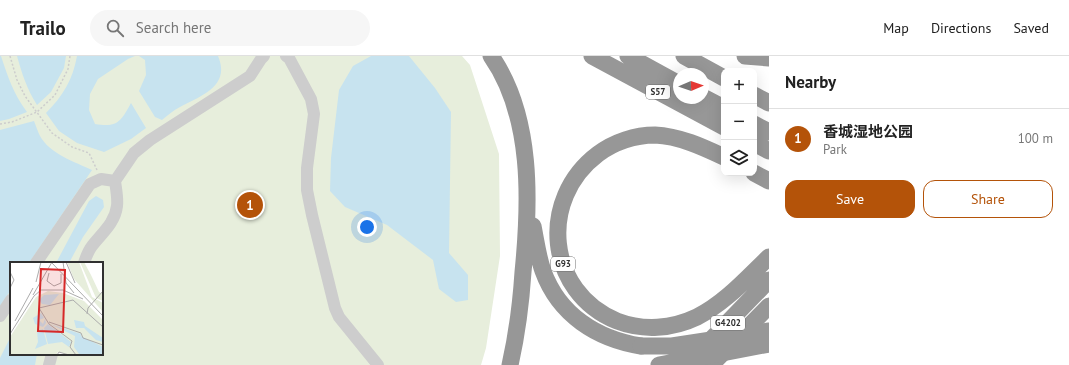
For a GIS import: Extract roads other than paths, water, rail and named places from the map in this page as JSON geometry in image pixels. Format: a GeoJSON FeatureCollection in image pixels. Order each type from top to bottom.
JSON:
{"type":"FeatureCollection","features":[{"type":"Feature","properties":{"kind":"highway"},"geometry":{"type":"LineString","coordinates":[[491,56],[502,76],[516,111],[522,137],[527,182],[537,245],[544,272],[557,296],[570,313],[597,333],[614,340],[641,346],[672,346],[769,331]]}},
{"type":"Feature","properties":{"kind":"highway","name":"S57"},"geometry":{"type":"LineString","coordinates":[[592,56],[721,125]]}},
{"type":"Feature","properties":{"kind":"highway","name":"S57"},"geometry":{"type":"LineString","coordinates":[[628,56],[673,81]]}},
{"type":"Feature","properties":{"kind":"highway"},"geometry":{"type":"LineString","coordinates":[[745,56],[769,58]]}},
{"type":"Feature","properties":{"kind":"highway"},"geometry":{"type":"LineString","coordinates":[[688,58],[721,76]]}},
{"type":"Feature","properties":{"kind":"highway"},"geometry":{"type":"LineString","coordinates":[[757,96],[769,103]]}},
{"type":"Feature","properties":{"kind":"highway"},"geometry":{"type":"LineString","coordinates":[[709,100],[721,106]]}},
{"type":"Feature","properties":{"kind":"highway"},"geometry":{"type":"LineString","coordinates":[[757,126],[769,132]]}},
{"type":"Feature","properties":{"kind":"highway","name":"G93"},"geometry":{"type":"LineString","coordinates":[[721,155],[709,149],[674,138],[655,136],[638,137],[622,141],[606,148],[580,170],[570,185],[563,200],[557,231],[559,247],[567,275],[577,291],[595,309],[609,318],[624,324],[654,328],[696,317],[708,310],[739,286],[769,257]]}},
{"type":"Feature","properties":{"kind":"highway"},"geometry":{"type":"LineString","coordinates":[[757,145],[769,151]]}},
{"type":"Feature","properties":{"kind":"highway"},"geometry":{"type":"LineString","coordinates":[[757,175],[769,181]]}},
{"type":"Feature","properties":{"kind":"highway"},"geometry":{"type":"LineString","coordinates":[[510,365],[522,293],[527,224],[527,182]]}},
{"type":"Feature","properties":{"kind":"highway","name":"G4202"},"geometry":{"type":"LineString","coordinates":[[687,365],[769,280]]}},
{"type":"Feature","properties":{"kind":"highway","name":"G4202"},"geometry":{"type":"LineString","coordinates":[[711,365],[769,306]]}},
{"type":"Feature","properties":{"kind":"highway"},"geometry":{"type":"LineString","coordinates":[[659,365],[769,344]]}},
{"type":"Feature","properties":{"kind":"street"},"geometry":{"type":"LineString","coordinates":[[84,262],[91,247],[103,234],[114,217],[117,206],[115,181],[134,153],[150,140],[250,76],[264,56]]}},
{"type":"Feature","properties":{"kind":"street"},"geometry":{"type":"LineString","coordinates":[[286,56],[289,58],[311,99],[314,114],[307,168],[307,190],[335,308],[340,317],[378,365]]}},
{"type":"Feature","properties":{"kind":"street"},"geometry":{"type":"LineString","coordinates":[[37,262],[90,184],[101,179],[115,181]]}},
{"type":"Feature","properties":{"kind":"street"},"geometry":{"type":"LineString","coordinates":[[0,316],[10,301]]}},
{"type":"Feature","properties":{"kind":"street"},"geometry":{"type":"LineString","coordinates":[[49,365],[52,355]]}},
{"type":"Feature","properties":{"kind":"water"},"geometry":{"type":"Polygon","coordinates":[[[0,56],[14,91],[27,112],[0,121],[0,56]]]}},
{"type":"Feature","properties":{"kind":"water"},"geometry":{"type":"Polygon","coordinates":[[[17,56],[66,56],[64,68],[51,92],[37,105],[25,81],[17,56]]]}},
{"type":"Feature","properties":{"kind":"water"},"geometry":{"type":"Polygon","coordinates":[[[77,56],[135,56],[98,79],[90,94],[89,110],[95,124],[109,125],[118,122],[121,119],[131,103],[146,128],[131,139],[104,152],[77,143],[59,131],[46,113],[62,94],[70,80],[77,56]]]}},
{"type":"Feature","properties":{"kind":"water"},"geometry":{"type":"Polygon","coordinates":[[[139,56],[218,56],[221,66],[220,75],[212,89],[162,120],[155,117],[139,91],[146,75],[145,60],[139,56]]]}},
{"type":"Feature","properties":{"kind":"water"},"geometry":{"type":"Polygon","coordinates":[[[371,56],[409,56],[435,88],[451,112],[449,253],[468,275],[468,300],[456,302],[439,289],[433,260],[387,225],[345,207],[330,191],[331,158],[339,90],[353,66],[371,56]]]}},
{"type":"Feature","properties":{"kind":"water"},"geometry":{"type":"Polygon","coordinates":[[[34,121],[40,136],[50,148],[63,157],[92,170],[30,262],[10,262],[10,291],[0,306],[0,130],[34,121]]]}},
{"type":"Feature","properties":{"kind":"water"},"geometry":{"type":"Polygon","coordinates":[[[96,196],[103,200],[104,207],[83,237],[70,262],[57,262],[89,201],[96,196]]]}},
{"type":"Feature","properties":{"kind":"water"},"geometry":{"type":"Polygon","coordinates":[[[10,338],[10,355],[37,355],[35,365],[0,365],[0,358],[10,338]]]}},
{"type":"Feature","properties":{"kind":"place","name":"香城湿地公园"},"geometry":{"type":"Point","coordinates":[250,205]}}]}
